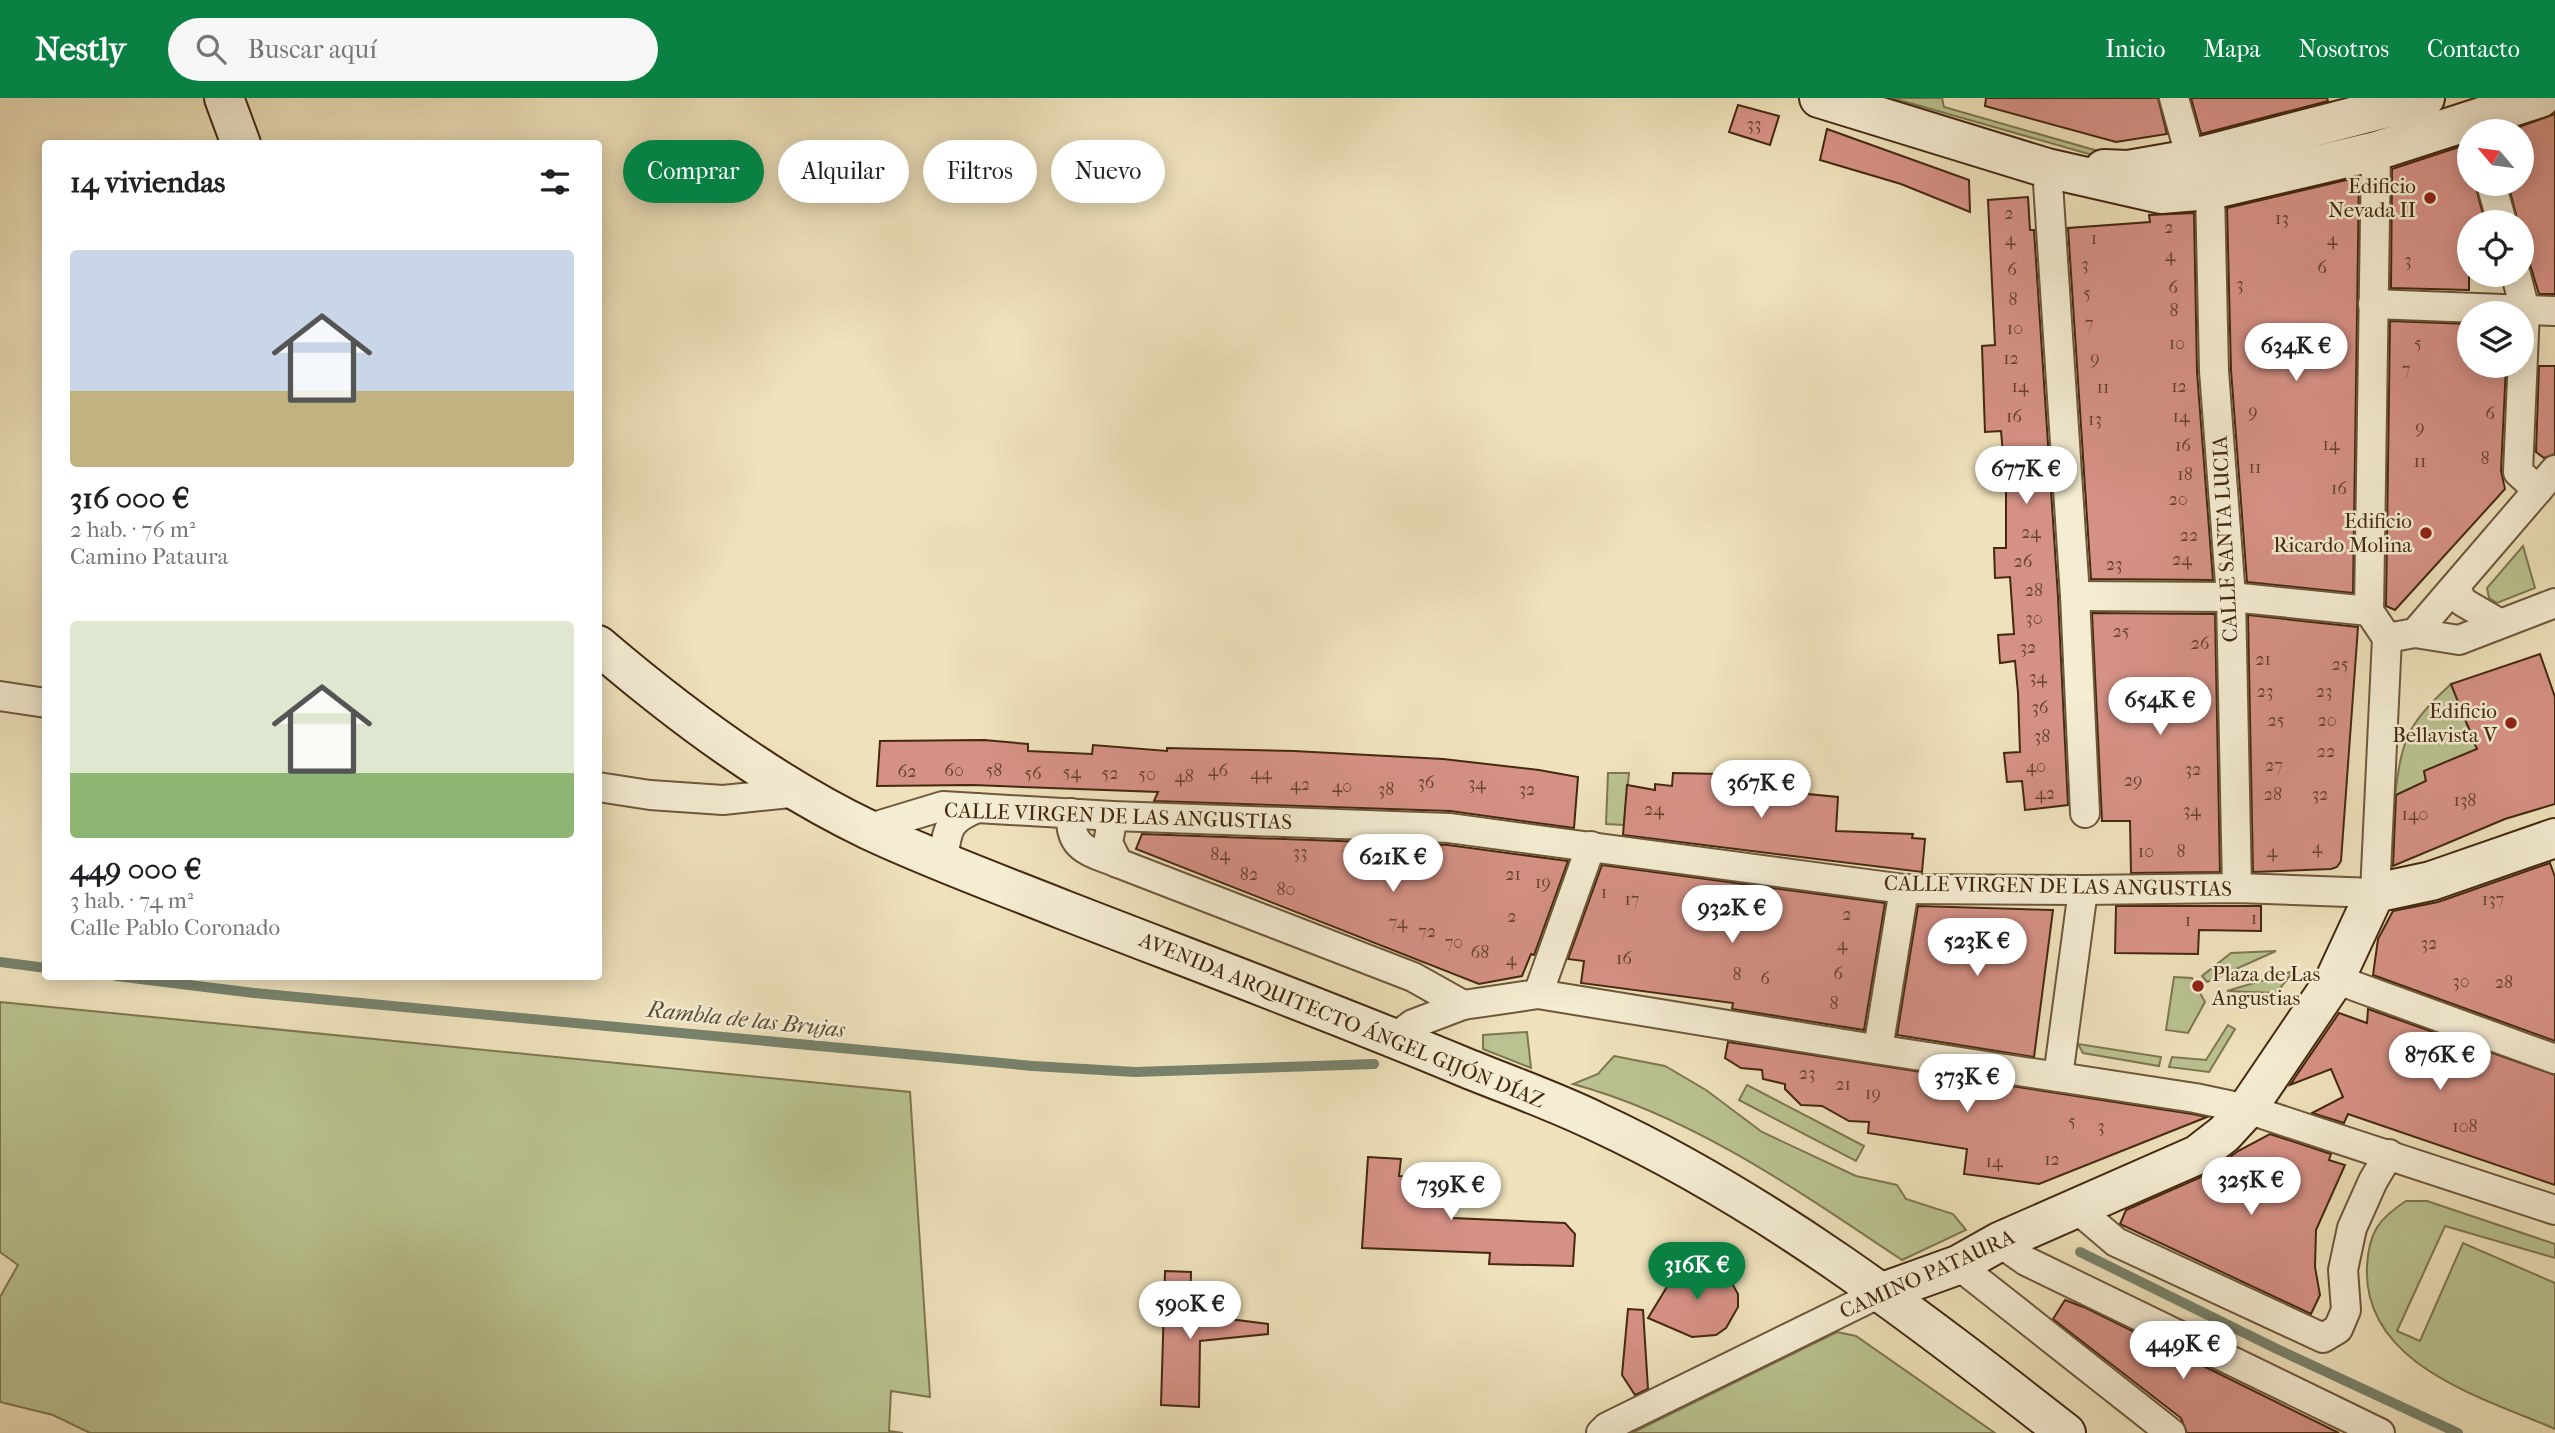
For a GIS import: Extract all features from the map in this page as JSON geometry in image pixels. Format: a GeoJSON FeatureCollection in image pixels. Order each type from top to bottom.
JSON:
{"type":"FeatureCollection","features":[{"type":"Feature","properties":{"kind":"street"},"geometry":{"type":"LineString","coordinates":[[224,98],[240,140]]}},
{"type":"Feature","properties":{"kind":"street"},"geometry":{"type":"LineString","coordinates":[[1819,98],[2047,168],[2201,174],[2376,151],[2457,130]]}},
{"type":"Feature","properties":{"kind":"street","name":"CALLE SANTA LUCIA"},"geometry":{"type":"LineString","coordinates":[[2174,98],[2201,174],[2231,597],[2237,888]]}},
{"type":"Feature","properties":{"kind":"street"},"geometry":{"type":"LineString","coordinates":[[2201,174],[2426,98]]}},
{"type":"Feature","properties":{"kind":"street"},"geometry":{"type":"LineString","coordinates":[[2489,119],[2540,98]]}},
{"type":"Feature","properties":{"kind":"street"},"geometry":{"type":"LineString","coordinates":[[2376,151],[2369,611],[2387,638],[2375,892],[2431,881],[2555,838]]}},
{"type":"Feature","properties":{"kind":"street"},"geometry":{"type":"LineString","coordinates":[[2047,168],[2076,596],[2085,813]]}},
{"type":"Feature","properties":{"kind":"street"},"geometry":{"type":"LineString","coordinates":[[2373,304],[2457,307]]}},
{"type":"Feature","properties":{"kind":"street"},"geometry":{"type":"LineString","coordinates":[[2534,311],[2555,312]]}},
{"type":"Feature","properties":{"kind":"street"},"geometry":{"type":"LineString","coordinates":[[2416,632],[2547,480],[2518,472],[2522,378]]}},
{"type":"Feature","properties":{"kind":"street"},"geometry":{"type":"LineString","coordinates":[[2455,588],[2463,602],[2499,623]]}},
{"type":"Feature","properties":{"kind":"street"},"geometry":{"type":"LineString","coordinates":[[2076,596],[2231,597],[2369,611]]}},
{"type":"Feature","properties":{"kind":"street"},"geometry":{"type":"LineString","coordinates":[[2387,638],[2416,632],[2459,639],[2555,603]]}},
{"type":"Feature","properties":{"kind":"street","name":"AVENIDA ARQUITECTO ÁNGEL GIJÓN DÍAZ"},"geometry":{"type":"LineString","coordinates":[[602,648],[650,689],[733,749],[800,792],[867,829],[952,866],[1394,1038],[1596,1121],[1691,1171],[1880,1293],[2066,1433]]}},
{"type":"Feature","properties":{"kind":"street"},"geometry":{"type":"LineString","coordinates":[[0,696],[42,702]]}},
{"type":"Feature","properties":{"kind":"street"},"geometry":{"type":"LineString","coordinates":[[602,788],[650,795],[723,800],[800,792]]}},
{"type":"Feature","properties":{"kind":"street","name":"CALLE VIRGEN DE LAS ANGUSTIAS"},"geometry":{"type":"LineString","coordinates":[[867,829],[943,806],[1113,816],[1450,828],[1904,889],[2237,888],[2375,892]]}},
{"type":"Feature","properties":{"kind":"street"},"geometry":{"type":"LineString","coordinates":[[952,866],[944,855],[946,837],[958,816],[978,808]]}},
{"type":"Feature","properties":{"kind":"street"},"geometry":{"type":"LineString","coordinates":[[1071,813],[1070,830],[1079,847],[1413,977],[1464,1005]]}},
{"type":"Feature","properties":{"kind":"street"},"geometry":{"type":"LineString","coordinates":[[1113,816],[1108,843],[1118,863]]}},
{"type":"Feature","properties":{"kind":"street"},"geometry":{"type":"LineString","coordinates":[[1538,994],[1591,846]]}},
{"type":"Feature","properties":{"kind":"street"},"geometry":{"type":"LineString","coordinates":[[1878,1049],[1904,889]]}},
{"type":"Feature","properties":{"kind":"street"},"geometry":{"type":"LineString","coordinates":[[2058,1077],[2083,890]]}},
{"type":"Feature","properties":{"kind":"street","name":"CAMINO PATAURA"},"geometry":{"type":"LineString","coordinates":[[1601,1433],[1607,1427],[1880,1293],[1958,1265],[2000,1242],[2197,1155],[2224,1134],[2247,1109],[2335,979],[2375,892]]}},
{"type":"Feature","properties":{"kind":"street"},"geometry":{"type":"LineString","coordinates":[[2335,979],[2555,1059]]}},
{"type":"Feature","properties":{"kind":"street"},"geometry":{"type":"LineString","coordinates":[[1394,1038],[1413,1024],[1464,1005],[1538,994],[2194,1098],[2247,1109],[2555,1210]]}},
{"type":"Feature","properties":{"kind":"street"},"geometry":{"type":"LineString","coordinates":[[2076,1208],[2116,1242],[2323,1338],[2338,1329],[2346,1310],[2343,1270],[2352,1228],[2373,1181],[2389,1154]]}},
{"type":"Feature","properties":{"kind":"street"},"geometry":{"type":"LineString","coordinates":[[2000,1242],[2026,1261],[2380,1433]]}},
{"type":"Feature","properties":{"kind":"street"},"geometry":{"type":"LineString","coordinates":[[1955,1347],[1945,1325],[1943,1306],[1958,1265],[2171,1433]]}},
{"type":"Feature","properties":{"kind":"green space"},"geometry":{"type":"Polygon","coordinates":[[[1892,98],[1942,98],[1944,107],[2119,157],[2117,162],[1892,98]]]}},
{"type":"Feature","properties":{"kind":"green space"},"geometry":{"type":"Polygon","coordinates":[[[2523,546],[2535,588],[2497,603],[2489,598],[2487,588],[2523,546]]]}},
{"type":"Feature","properties":{"kind":"green space"},"geometry":{"type":"Polygon","coordinates":[[[2451,684],[2477,749],[2424,771],[2426,781],[2395,796],[2404,745],[2416,721],[2451,684]]]}},
{"type":"Feature","properties":{"kind":"green space"},"geometry":{"type":"Polygon","coordinates":[[[1608,773],[1629,773],[1624,825],[1606,824],[1608,773]]]}},
{"type":"Feature","properties":{"kind":"green space"},"geometry":{"type":"Polygon","coordinates":[[[2276,951],[2207,982],[2202,976],[2231,953],[2276,951]]]}},
{"type":"Feature","properties":{"kind":"green space"},"geometry":{"type":"Polygon","coordinates":[[[2294,971],[2276,993],[2227,991],[2294,971]]]}},
{"type":"Feature","properties":{"kind":"green space"},"geometry":{"type":"Polygon","coordinates":[[[2174,977],[2192,978],[2205,1002],[2188,1033],[2166,1030],[2174,977]]]}},
{"type":"Feature","properties":{"kind":"green space"},"geometry":{"type":"Polygon","coordinates":[[[0,1002],[910,1092],[930,1397],[891,1391],[889,1431],[903,1433],[90,1433],[53,1415],[0,1402],[0,1297],[18,1265],[0,1252],[0,1002]]]}},
{"type":"Feature","properties":{"kind":"green space"},"geometry":{"type":"Polygon","coordinates":[[[2228,1025],[2235,1029],[2209,1072],[2169,1067],[2172,1057],[2206,1060],[2228,1025]]]}},
{"type":"Feature","properties":{"kind":"green space"},"geometry":{"type":"Polygon","coordinates":[[[1527,1032],[1531,1068],[1483,1049],[1483,1035],[1527,1032]]]}},
{"type":"Feature","properties":{"kind":"green space"},"geometry":{"type":"Polygon","coordinates":[[[2078,1044],[2161,1057],[2159,1066],[2083,1053],[2078,1044]]]}},
{"type":"Feature","properties":{"kind":"green space"},"geometry":{"type":"Polygon","coordinates":[[[1614,1056],[1665,1066],[1706,1090],[1762,1132],[1856,1176],[1897,1185],[1906,1199],[1953,1214],[1966,1230],[1902,1260],[1784,1183],[1703,1136],[1618,1098],[1573,1084],[1598,1074],[1614,1056]]]}},
{"type":"Feature","properties":{"kind":"green space"},"geometry":{"type":"Polygon","coordinates":[[[1747,1085],[1864,1146],[1856,1161],[1739,1100],[1747,1085]]]}},
{"type":"Feature","properties":{"kind":"green space"},"geometry":{"type":"Polygon","coordinates":[[[2406,1201],[2427,1201],[2555,1244],[2555,1258],[2445,1226],[2397,1331],[2420,1341],[2463,1243],[2555,1283],[2555,1429],[2494,1404],[2432,1373],[2405,1353],[2384,1329],[2371,1300],[2368,1254],[2373,1236],[2382,1221],[2406,1201]]]}},
{"type":"Feature","properties":{"kind":"green space"},"geometry":{"type":"Polygon","coordinates":[[[1837,1332],[1856,1336],[1995,1433],[1632,1433],[1837,1332]]]}},
{"type":"Feature","properties":{"kind":"building"},"geometry":{"type":"Polygon","coordinates":[[[1986,98],[2158,98],[2167,134],[2116,142],[1985,106],[1986,98]]]}},
{"type":"Feature","properties":{"kind":"building"},"geometry":{"type":"Polygon","coordinates":[[[2191,98],[2327,98],[2328,101],[2201,134],[2191,98]]]}},
{"type":"Feature","properties":{"kind":"building"},"geometry":{"type":"Polygon","coordinates":[[[1738,105],[1779,116],[1770,145],[1729,132],[1738,105]]]}},
{"type":"Feature","properties":{"kind":"building"},"geometry":{"type":"Polygon","coordinates":[[[2555,114],[2555,294],[2539,294],[2534,278],[2534,210],[2515,210],[2511,196],[2534,196],[2534,122],[2555,114]]]}},
{"type":"Feature","properties":{"kind":"building"},"geometry":{"type":"Polygon","coordinates":[[[1827,129],[1969,180],[1970,212],[1901,184],[1820,160],[1827,129]]]}},
{"type":"Feature","properties":{"kind":"building"},"geometry":{"type":"Polygon","coordinates":[[[2457,148],[2457,196],[2478,196],[2482,210],[2457,210],[2457,287],[2469,287],[2469,290],[2391,288],[2392,169],[2457,148]]]}},
{"type":"Feature","properties":{"kind":"building"},"geometry":{"type":"Polygon","coordinates":[[[2359,177],[2353,593],[2247,582],[2231,370],[2227,208],[2359,177]]]}},
{"type":"Feature","properties":{"kind":"building"},"geometry":{"type":"Polygon","coordinates":[[[2028,197],[2030,230],[2034,230],[2058,597],[2068,805],[2025,810],[2022,781],[2007,782],[2004,753],[2020,752],[2018,693],[2015,661],[2000,663],[1998,635],[2014,634],[2010,577],[1995,578],[1994,548],[2006,548],[2006,488],[2001,431],[1985,432],[1982,346],[1995,345],[1988,200],[2028,197]]]}},
{"type":"Feature","properties":{"kind":"building"},"geometry":{"type":"Polygon","coordinates":[[[2194,213],[2197,372],[2213,580],[2091,579],[2068,228],[2150,222],[2149,215],[2194,213]]]}},
{"type":"Feature","properties":{"kind":"building"},"geometry":{"type":"Polygon","coordinates":[[[2390,321],[2457,324],[2457,378],[2505,378],[2501,471],[2505,489],[2395,610],[2386,606],[2390,321]]]}},
{"type":"Feature","properties":{"kind":"building"},"geometry":{"type":"Polygon","coordinates":[[[2539,366],[2555,366],[2555,454],[2544,458],[2536,452],[2539,366]]]}},
{"type":"Feature","properties":{"kind":"building"},"geometry":{"type":"Polygon","coordinates":[[[2092,613],[2215,614],[2220,872],[2131,873],[2130,821],[2102,821],[2092,613]]]}},
{"type":"Feature","properties":{"kind":"building"},"geometry":{"type":"Polygon","coordinates":[[[2248,615],[2358,627],[2341,861],[2337,867],[2253,872],[2248,615]]]}},
{"type":"Feature","properties":{"kind":"building","name":"Edificio Bellavista V"},"geometry":{"type":"Polygon","coordinates":[[[2540,654],[2555,697],[2555,804],[2505,819],[2393,866],[2396,795],[2426,781],[2424,771],[2477,749],[2451,684],[2540,654]]]}},
{"type":"Feature","properties":{"kind":"building"},"geometry":{"type":"Polygon","coordinates":[[[984,740],[1028,744],[1028,751],[1092,754],[1093,745],[1167,751],[1167,748],[1294,751],[1443,759],[1539,770],[1578,777],[1574,828],[1450,811],[1154,801],[1158,792],[973,785],[877,786],[880,741],[984,740]]]}},
{"type":"Feature","properties":{"kind":"building"},"geometry":{"type":"Polygon","coordinates":[[[1673,773],[1809,776],[1808,794],[1838,797],[1836,831],[1913,834],[1912,838],[1925,839],[1922,872],[1623,835],[1627,785],[1655,790],[1655,784],[1672,786],[1673,773]]]}},
{"type":"Feature","properties":{"kind":"building"},"geometry":{"type":"Polygon","coordinates":[[[1142,834],[1448,845],[1568,861],[1534,955],[1531,954],[1522,976],[1479,984],[1136,849],[1142,834]]]}},
{"type":"Feature","properties":{"kind":"building"},"geometry":{"type":"Polygon","coordinates":[[[2550,863],[2555,877],[2555,1041],[2373,975],[2378,939],[2393,911],[2438,902],[2550,863]]]}},
{"type":"Feature","properties":{"kind":"building"},"geometry":{"type":"Polygon","coordinates":[[[1602,865],[1885,903],[1864,1030],[1732,1009],[1733,1003],[1581,983],[1584,961],[1568,959],[1602,865]]]}},
{"type":"Feature","properties":{"kind":"building"},"geometry":{"type":"Polygon","coordinates":[[[1918,906],[2053,910],[2034,1057],[1897,1035],[1918,906]]]}},
{"type":"Feature","properties":{"kind":"building"},"geometry":{"type":"Polygon","coordinates":[[[2116,906],[2261,906],[2261,931],[2199,930],[2198,954],[2115,953],[2116,906]]]}},
{"type":"Feature","properties":{"kind":"building"},"geometry":{"type":"Polygon","coordinates":[[[2368,1009],[2555,1075],[2555,1185],[2348,1114],[2344,1123],[2312,1113],[2343,1097],[2331,1069],[2290,1085],[2339,1013],[2367,1023],[2368,1009]]]}},
{"type":"Feature","properties":{"kind":"building"},"geometry":{"type":"Polygon","coordinates":[[[1728,1042],[2207,1117],[2039,1184],[1964,1174],[1967,1149],[1868,1133],[1869,1122],[1849,1121],[1822,1106],[1801,1105],[1785,1089],[1785,1084],[1763,1079],[1762,1070],[1741,1068],[1725,1058],[1728,1042]]]}},
{"type":"Feature","properties":{"kind":"building"},"geometry":{"type":"Polygon","coordinates":[[[2270,1134],[2331,1154],[2329,1160],[2345,1165],[2316,1230],[2315,1267],[2320,1295],[2311,1314],[2120,1224],[2126,1210],[2206,1175],[2238,1151],[2270,1134]]]}},
{"type":"Feature","properties":{"kind":"building"},"geometry":{"type":"Polygon","coordinates":[[[1368,1157],[1401,1159],[1399,1176],[1454,1177],[1453,1218],[1565,1223],[1575,1234],[1573,1266],[1489,1264],[1490,1253],[1362,1248],[1368,1157]]]}},
{"type":"Feature","properties":{"kind":"building"},"geometry":{"type":"Polygon","coordinates":[[[1705,1264],[1726,1273],[1738,1294],[1738,1307],[1726,1328],[1716,1335],[1692,1337],[1648,1318],[1673,1277],[1682,1269],[1705,1264]]]}},
{"type":"Feature","properties":{"kind":"building"},"geometry":{"type":"Polygon","coordinates":[[[1165,1271],[1191,1272],[1190,1314],[1268,1324],[1268,1334],[1200,1341],[1199,1407],[1161,1405],[1165,1271]]]}},
{"type":"Feature","properties":{"kind":"building"},"geometry":{"type":"Polygon","coordinates":[[[2065,1300],[2339,1433],[2187,1433],[2181,1418],[2053,1319],[2065,1300]]]}},
{"type":"Feature","properties":{"kind":"building"},"geometry":{"type":"Polygon","coordinates":[[[1628,1309],[1643,1310],[1648,1389],[1635,1395],[1622,1375],[1628,1309]]]}},
{"type":"Feature","properties":{"kind":"waterway","name":"Rambla de las Brujas"},"geometry":{"type":"LineString","coordinates":[[0,962],[42,967]]}},
{"type":"Feature","properties":{"kind":"waterway","name":"Rambla de las Brujas"},"geometry":{"type":"LineString","coordinates":[[148,980],[254,993],[1033,1066],[1135,1072],[1374,1064]]}},
{"type":"Feature","properties":{"kind":"waterway","name":"Rambla de las Brujas"},"geometry":{"type":"LineString","coordinates":[[2080,1252],[2277,1349],[2458,1433]]}},
{"type":"Feature","properties":{"kind":"place","name":"Edificio Nevada II"},"geometry":{"type":"Point","coordinates":[2430,198]}},
{"type":"Feature","properties":{"kind":"place","name":"Edificio Ricardo Molina"},"geometry":{"type":"Point","coordinates":[2426,533]}},
{"type":"Feature","properties":{"kind":"place","name":"Edificio Bellavista V"},"geometry":{"type":"Point","coordinates":[2511,723]}},
{"type":"Feature","properties":{"kind":"place","name":"Plaza de Las Angustias"},"geometry":{"type":"Point","coordinates":[2198,986]}}]}
